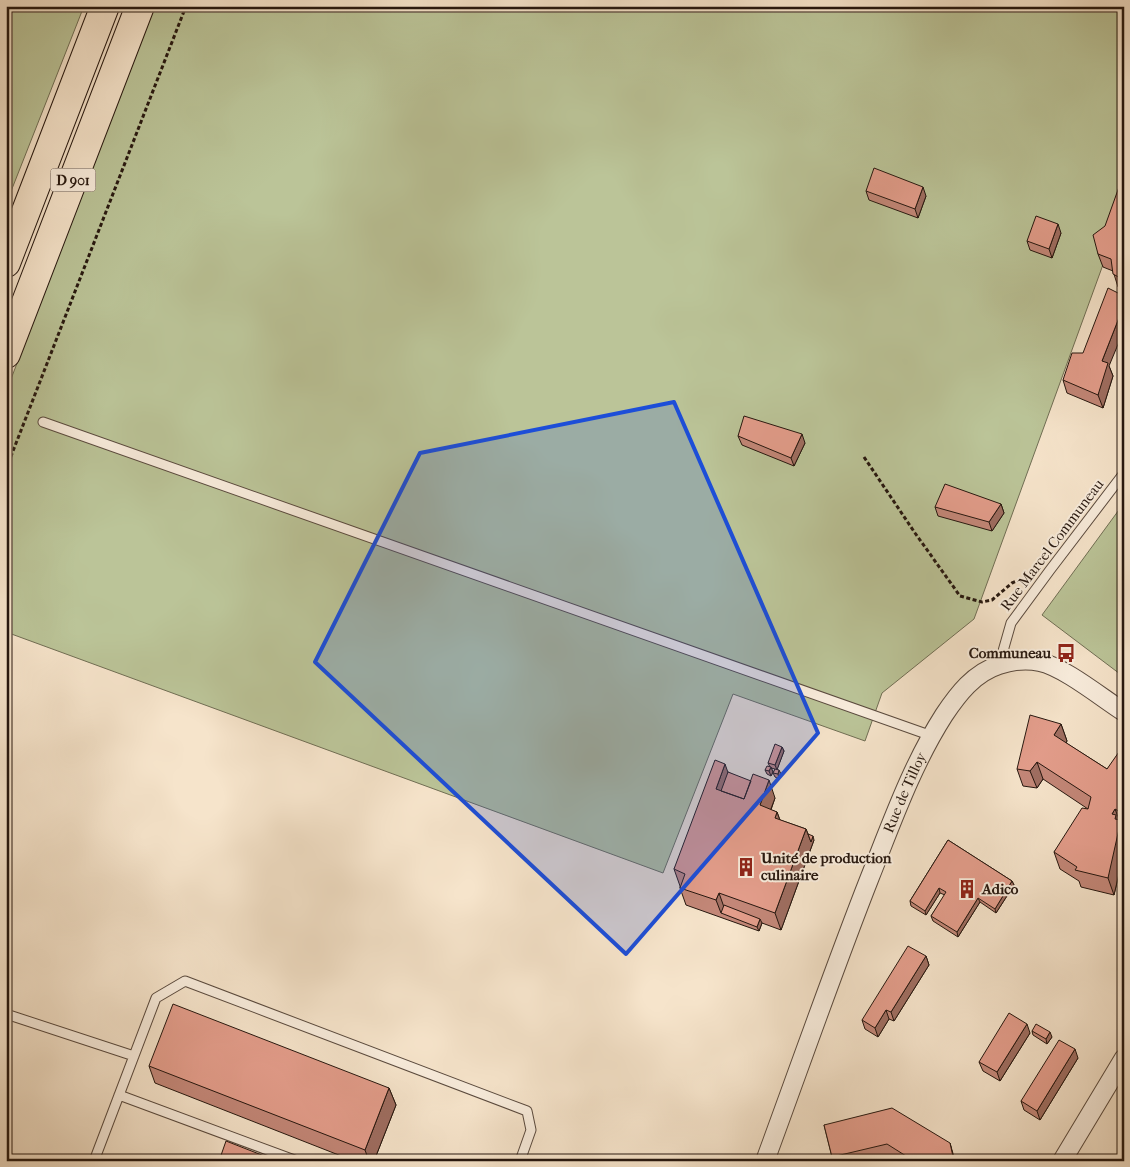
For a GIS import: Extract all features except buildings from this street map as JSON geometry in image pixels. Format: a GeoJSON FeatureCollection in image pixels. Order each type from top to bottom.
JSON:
{"type":"FeatureCollection","features":[{"type":"Feature","properties":{"kind":"main road","name":"D 901"},"geometry":{"type":"LineString","coordinates":[[6,263],[104,6]]}},
{"type":"Feature","properties":{"kind":"main road","name":"D 901"},"geometry":{"type":"LineString","coordinates":[[6,354],[140,6]]}},
{"type":"Feature","properties":{"kind":"street","name":"Rue de Tilloy"},"geometry":{"type":"LineString","coordinates":[[765,1161],[903,794],[932,736],[966,686],[986,670],[999,665],[1027,660],[1049,665],[1060,670],[1124,712]]}},
{"type":"Feature","properties":{"kind":"street"},"geometry":{"type":"LineString","coordinates":[[1062,1161],[1124,1058]]}},
{"type":"Feature","properties":{"kind":"lane"},"geometry":{"type":"LineString","coordinates":[[43,422],[932,736]]}},
{"type":"Feature","properties":{"kind":"lane","name":"Rue Marcel Communeau"},"geometry":{"type":"LineString","coordinates":[[999,665],[1011,623],[1124,473]]}},
{"type":"Feature","properties":{"kind":"lane"},"geometry":{"type":"LineString","coordinates":[[94,1161],[156,998],[185,981],[528,1111],[531,1130],[520,1161]]}},
{"type":"Feature","properties":{"kind":"lane"},"geometry":{"type":"LineString","coordinates":[[6,1014],[134,1056]]}},
{"type":"Feature","properties":{"kind":"lane"},"geometry":{"type":"LineString","coordinates":[[119,1095],[297,1161]]}},
{"type":"Feature","properties":{"kind":"path"},"geometry":{"type":"LineString","coordinates":[[6,469],[186,6]]}},
{"type":"Feature","properties":{"kind":"path"},"geometry":{"type":"LineString","coordinates":[[864,456],[960,596],[982,602],[992,600],[1012,583],[1050,570]]}},
{"type":"Feature","properties":{"kind":"highlighted area"},"geometry":{"type":"Polygon","coordinates":[[[674,402],[818,733],[626,954],[315,662],[420,453],[674,402]]]}},
{"type":"Feature","properties":{"kind":"green space"},"geometry":{"type":"Polygon","coordinates":[[[6,6],[84,6],[6,204],[6,6]]]}},
{"type":"Feature","properties":{"kind":"green space"},"geometry":{"type":"Polygon","coordinates":[[[154,6],[1124,6],[1124,207],[974,619],[882,693],[865,741],[733,694],[663,873],[6,632],[6,392],[154,6]]]}},
{"type":"Feature","properties":{"kind":"green space"},"geometry":{"type":"Polygon","coordinates":[[[1124,503],[1124,677],[1042,615],[1124,503]]]}},
{"type":"Feature","properties":{"kind":"place","name":"Communeau"},"geometry":{"type":"Point","coordinates":[1066,653]}},
{"type":"Feature","properties":{"kind":"place","name":"Unité de production culinaire"},"geometry":{"type":"Point","coordinates":[746,867]}},
{"type":"Feature","properties":{"kind":"place","name":"Adico"},"geometry":{"type":"Point","coordinates":[967,889]}}]}
